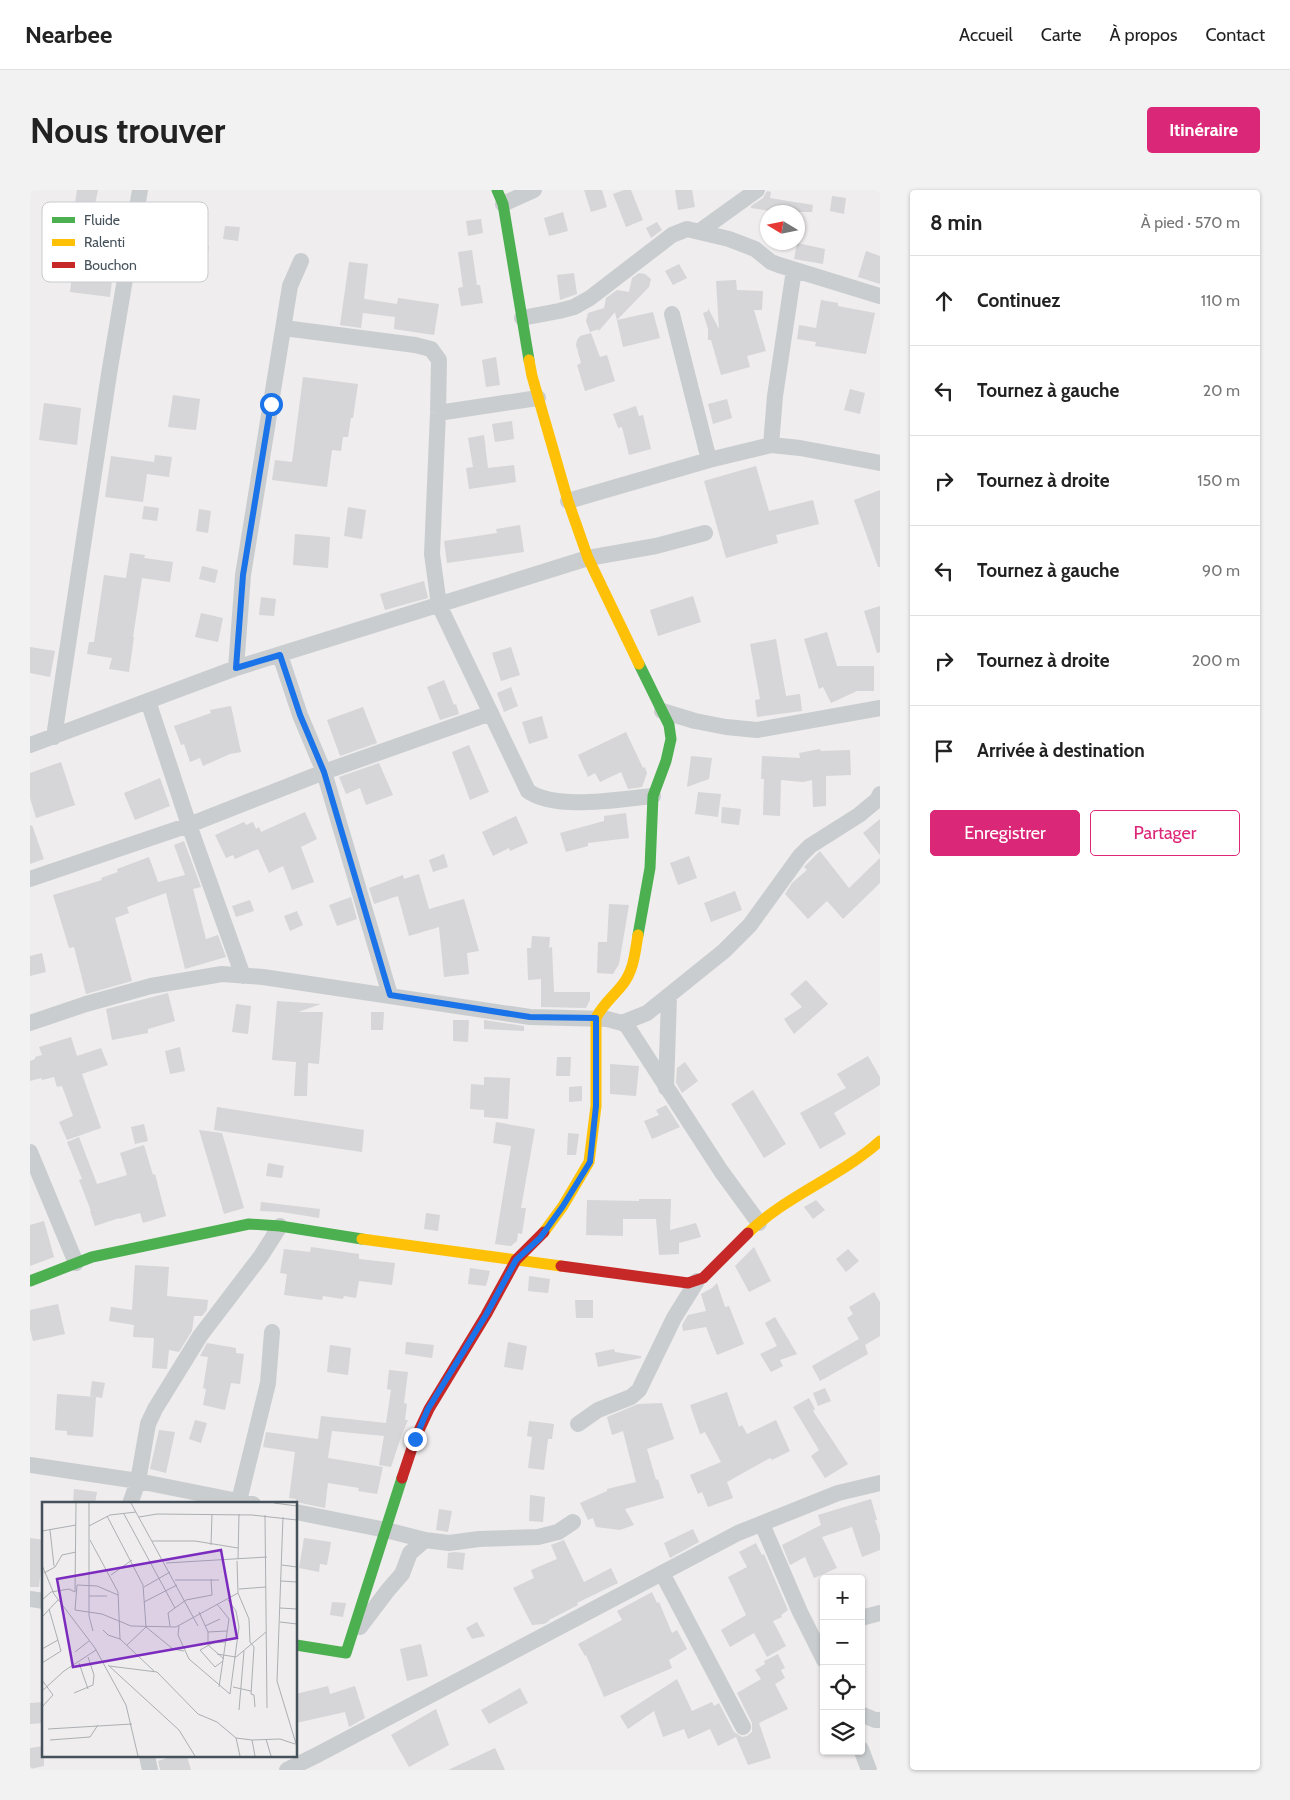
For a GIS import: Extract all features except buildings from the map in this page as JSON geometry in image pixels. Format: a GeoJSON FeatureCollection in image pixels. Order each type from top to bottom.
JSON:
{"type":"FeatureCollection","features":[{"type":"Feature","properties":{"kind":"street"},"geometry":{"type":"LineString","coordinates":[[298,1645],[346,1653],[413,1447],[428,1409],[486,1315],[516,1260],[540,1238],[563,1206],[590,1162],[596,1106],[596,1018],[609,998],[624,983],[632,969],[650,868],[653,796],[666,761],[671,739],[669,725],[588,558],[568,501],[532,376],[500,197],[534,190]]}},
{"type":"Feature","properties":{"kind":"street"},"geometry":{"type":"LineString","coordinates":[[700,231],[757,190]]}},
{"type":"Feature","properties":{"kind":"street"},"geometry":{"type":"LineString","coordinates":[[522,318],[574,307],[590,298],[680,230],[687,229],[743,244],[755,249],[771,262],[880,296]]}},
{"type":"Feature","properties":{"kind":"street"},"geometry":{"type":"LineString","coordinates":[[236,668],[243,575],[290,286],[301,261]]}},
{"type":"Feature","properties":{"kind":"street"},"geometry":{"type":"LineString","coordinates":[[771,445],[775,396],[794,270]]}},
{"type":"Feature","properties":{"kind":"street"},"geometry":{"type":"LineString","coordinates":[[54,737],[124,282]]}},
{"type":"Feature","properties":{"kind":"street"},"geometry":{"type":"LineString","coordinates":[[672,314],[709,460]]}},
{"type":"Feature","properties":{"kind":"street"},"geometry":{"type":"LineString","coordinates":[[284,328],[415,345],[431,349],[439,360],[432,554],[439,605],[528,791],[545,799],[576,802],[653,796]]}},
{"type":"Feature","properties":{"kind":"street"},"geometry":{"type":"LineString","coordinates":[[438,413],[538,398]]}},
{"type":"Feature","properties":{"kind":"street"},"geometry":{"type":"LineString","coordinates":[[568,501],[709,460],[771,445],[800,448],[880,464]]}},
{"type":"Feature","properties":{"kind":"street"},"geometry":{"type":"LineString","coordinates":[[30,745],[236,668],[588,558],[656,546],[705,533]]}},
{"type":"Feature","properties":{"kind":"street"},"geometry":{"type":"LineString","coordinates":[[280,655],[300,715],[324,772],[390,995]]}},
{"type":"Feature","properties":{"kind":"street"},"geometry":{"type":"LineString","coordinates":[[148,701],[189,825],[244,976]]}},
{"type":"Feature","properties":{"kind":"street"},"geometry":{"type":"LineString","coordinates":[[662,711],[695,721],[757,730],[880,708]]}},
{"type":"Feature","properties":{"kind":"street"},"geometry":{"type":"LineString","coordinates":[[30,879],[189,825],[324,772],[491,713]]}},
{"type":"Feature","properties":{"kind":"street"},"geometry":{"type":"LineString","coordinates":[[622,1023],[647,1013],[724,952],[750,925],[800,856],[810,846],[859,815],[880,794]]}},
{"type":"Feature","properties":{"kind":"street"},"geometry":{"type":"LineString","coordinates":[[30,1023],[86,1004],[151,986],[222,974],[263,977],[530,1017],[607,1018],[627,1026],[721,1171],[758,1223]]}},
{"type":"Feature","properties":{"kind":"street"},"geometry":{"type":"LineString","coordinates":[[666,1088],[669,997]]}},
{"type":"Feature","properties":{"kind":"street"},"geometry":{"type":"LineString","coordinates":[[30,1281],[76,1263],[123,1250],[250,1224],[280,1226],[385,1243],[688,1283],[703,1278],[758,1223],[794,1197],[863,1156],[880,1141]]}},
{"type":"Feature","properties":{"kind":"street"},"geometry":{"type":"LineString","coordinates":[[30,1152],[76,1263]]}},
{"type":"Feature","properties":{"kind":"street"},"geometry":{"type":"LineString","coordinates":[[250,1224],[261,1256]]}},
{"type":"Feature","properties":{"kind":"street"},"geometry":{"type":"LineString","coordinates":[[131,1502],[138,1481],[148,1424],[155,1409],[200,1336],[261,1256],[280,1226]]}},
{"type":"Feature","properties":{"kind":"street"},"geometry":{"type":"LineString","coordinates":[[578,1424],[598,1410],[631,1397],[639,1390],[674,1318],[697,1281]]}},
{"type":"Feature","properties":{"kind":"street"},"geometry":{"type":"LineString","coordinates":[[30,1465],[138,1481],[246,1502],[268,1382],[272,1332]]}},
{"type":"Feature","properties":{"kind":"street"},"geometry":{"type":"LineString","coordinates":[[287,1770],[317,1756],[738,1533],[838,1493],[880,1482]]}},
{"type":"Feature","properties":{"kind":"street"},"geometry":{"type":"LineString","coordinates":[[298,1512],[425,1540],[449,1543],[479,1539],[538,1537],[558,1532],[573,1522]]}},
{"type":"Feature","properties":{"kind":"street"},"geometry":{"type":"LineString","coordinates":[[762,1524],[800,1612],[820,1652]]}},
{"type":"Feature","properties":{"kind":"street"},"geometry":{"type":"LineString","coordinates":[[352,1637],[402,1574],[410,1553],[425,1540]]}},
{"type":"Feature","properties":{"kind":"street"},"geometry":{"type":"LineString","coordinates":[[662,1573],[743,1727]]}},
{"type":"Feature","properties":{"kind":"street"},"geometry":{"type":"LineString","coordinates":[[800,1612],[811,1623],[820,1627]]}},
{"type":"Feature","properties":{"kind":"street"},"geometry":{"type":"LineString","coordinates":[[865,1617],[880,1613]]}},
{"type":"Feature","properties":{"kind":"street"},"geometry":{"type":"LineString","coordinates":[[865,1716],[880,1720]]}},
{"type":"Feature","properties":{"kind":"street"},"geometry":{"type":"LineString","coordinates":[[863,1755],[869,1770]]}},
{"type":"Feature","properties":{"kind":"traffic: fast"},"geometry":{"type":"LineString","coordinates":[[497,190],[503,204],[529,360]]}},
{"type":"Feature","properties":{"kind":"traffic: fast"},"geometry":{"type":"LineString","coordinates":[[638,935],[650,868],[653,796],[666,761],[671,739],[669,725],[639,664]]}},
{"type":"Feature","properties":{"kind":"traffic: fast"},"geometry":{"type":"LineString","coordinates":[[30,1281],[92,1257],[249,1224],[280,1226],[362,1239]]}},
{"type":"Feature","properties":{"kind":"traffic: fast"},"geometry":{"type":"LineString","coordinates":[[298,1645],[346,1653],[402,1478]]}},
{"type":"Feature","properties":{"kind":"traffic: slow"},"geometry":{"type":"LineString","coordinates":[[529,360],[568,501],[588,558],[639,664]]}},
{"type":"Feature","properties":{"kind":"traffic: slow"},"geometry":{"type":"LineString","coordinates":[[544,1232],[563,1206],[589,1162],[596,1106],[596,1018],[602,1008],[627,979],[634,961],[638,935]]}},
{"type":"Feature","properties":{"kind":"traffic: slow"},"geometry":{"type":"LineString","coordinates":[[748,1233],[779,1208],[848,1165],[880,1141]]}},
{"type":"Feature","properties":{"kind":"traffic: slow"},"geometry":{"type":"LineString","coordinates":[[362,1239],[561,1266]]}},
{"type":"Feature","properties":{"kind":"traffic: jam"},"geometry":{"type":"LineString","coordinates":[[402,1478],[415,1439],[429,1409],[486,1315],[516,1260],[544,1232]]}},
{"type":"Feature","properties":{"kind":"traffic: jam"},"geometry":{"type":"LineString","coordinates":[[561,1266],[688,1283],[703,1278],[748,1233]]}},
{"type":"Feature","properties":{"kind":"route"},"geometry":{"type":"LineString","coordinates":[[271,404],[243,575],[236,668],[280,655],[300,715],[324,772],[390,995],[530,1017],[596,1018],[596,1106],[590,1162],[563,1206],[540,1238],[516,1260],[486,1315],[428,1409],[415,1439]]}}]}
